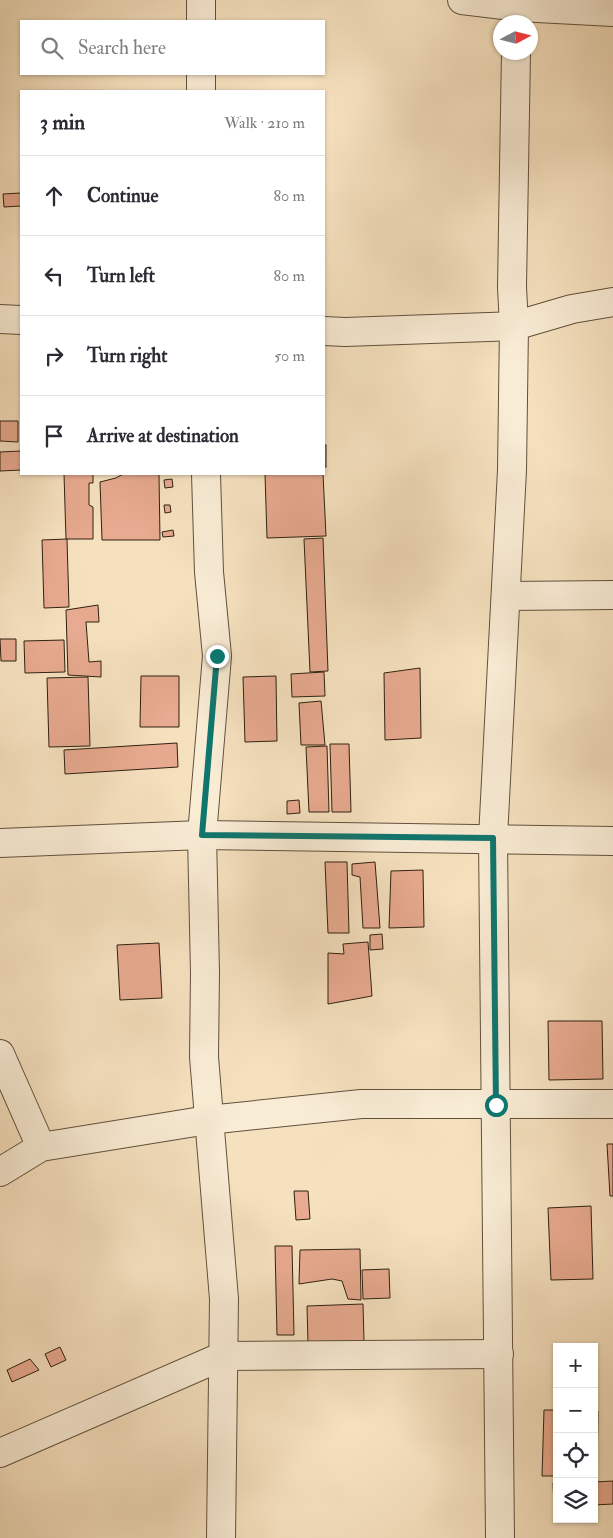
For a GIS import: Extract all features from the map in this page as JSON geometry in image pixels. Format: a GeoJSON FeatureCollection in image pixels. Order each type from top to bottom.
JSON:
{"type":"FeatureCollection","features":[{"type":"Feature","properties":{"kind":"street"},"geometry":{"type":"LineString","coordinates":[[201,0],[201,20]]}},
{"type":"Feature","properties":{"kind":"street"},"geometry":{"type":"LineString","coordinates":[[462,0],[517,10],[613,12]]}},
{"type":"Feature","properties":{"kind":"street"},"geometry":{"type":"LineString","coordinates":[[500,1538],[493,838],[512,470],[514,326],[512,287],[516,60]]}},
{"type":"Feature","properties":{"kind":"street"},"geometry":{"type":"LineString","coordinates":[[201,75],[201,90]]}},
{"type":"Feature","properties":{"kind":"street"},"geometry":{"type":"LineString","coordinates":[[325,331],[514,326],[572,309],[613,302]]}},
{"type":"Feature","properties":{"kind":"street"},"geometry":{"type":"LineString","coordinates":[[0,319],[20,320]]}},
{"type":"Feature","properties":{"kind":"street"},"geometry":{"type":"LineString","coordinates":[[206,475],[209,572],[217,656],[202,835],[205,973],[204,1057],[224,1299],[222,1538]]}},
{"type":"Feature","properties":{"kind":"street"},"geometry":{"type":"LineString","coordinates":[[506,596],[613,595]]}},
{"type":"Feature","properties":{"kind":"street"},"geometry":{"type":"LineString","coordinates":[[0,843],[202,835],[613,841]]}},
{"type":"Feature","properties":{"kind":"street"},"geometry":{"type":"LineString","coordinates":[[0,1054],[41,1147]]}},
{"type":"Feature","properties":{"kind":"street"},"geometry":{"type":"LineString","coordinates":[[0,1172],[41,1147],[208,1120],[361,1104],[613,1104]]}},
{"type":"Feature","properties":{"kind":"street"},"geometry":{"type":"LineString","coordinates":[[0,1453],[223,1356],[499,1354]]}},
{"type":"Feature","properties":{"kind":"building"},"geometry":{"type":"Polygon","coordinates":[[[20,193],[20,206],[4,207],[3,194],[20,193]]]}},
{"type":"Feature","properties":{"kind":"building"},"geometry":{"type":"Polygon","coordinates":[[[0,421],[18,421],[18,442],[0,441],[0,421]]]}},
{"type":"Feature","properties":{"kind":"building"},"geometry":{"type":"Polygon","coordinates":[[[325,445],[326,445],[325,467],[325,445]]]}},
{"type":"Feature","properties":{"kind":"building"},"geometry":{"type":"Polygon","coordinates":[[[20,451],[20,470],[0,471],[0,452],[20,451]]]}},
{"type":"Feature","properties":{"kind":"building"},"geometry":{"type":"Polygon","coordinates":[[[64,475],[93,475],[93,483],[89,483],[89,505],[93,507],[93,539],[66,539],[64,475]]]}},
{"type":"Feature","properties":{"kind":"building"},"geometry":{"type":"Polygon","coordinates":[[[121,475],[159,475],[160,540],[102,540],[100,482],[121,475]]]}},
{"type":"Feature","properties":{"kind":"building"},"geometry":{"type":"Polygon","coordinates":[[[265,475],[323,475],[326,536],[267,538],[265,475]]]}},
{"type":"Feature","properties":{"kind":"building"},"geometry":{"type":"Polygon","coordinates":[[[172,479],[173,487],[165,488],[164,480],[172,479]]]}},
{"type":"Feature","properties":{"kind":"building"},"geometry":{"type":"Polygon","coordinates":[[[164,505],[170,505],[171,512],[165,513],[164,505]]]}},
{"type":"Feature","properties":{"kind":"building"},"geometry":{"type":"Polygon","coordinates":[[[173,530],[174,536],[163,537],[162,532],[173,530]]]}},
{"type":"Feature","properties":{"kind":"building"},"geometry":{"type":"Polygon","coordinates":[[[323,538],[328,671],[310,672],[304,539],[323,538]]]}},
{"type":"Feature","properties":{"kind":"building"},"geometry":{"type":"Polygon","coordinates":[[[67,539],[69,607],[44,608],[42,540],[67,539]]]}},
{"type":"Feature","properties":{"kind":"building"},"geometry":{"type":"Polygon","coordinates":[[[98,605],[99,622],[86,622],[89,662],[101,661],[101,677],[68,675],[66,610],[98,605]]]}},
{"type":"Feature","properties":{"kind":"building"},"geometry":{"type":"Polygon","coordinates":[[[0,639],[16,639],[16,661],[1,661],[0,639]]]}},
{"type":"Feature","properties":{"kind":"building"},"geometry":{"type":"Polygon","coordinates":[[[64,640],[65,672],[25,673],[24,641],[64,640]]]}},
{"type":"Feature","properties":{"kind":"building"},"geometry":{"type":"Polygon","coordinates":[[[420,668],[421,738],[385,740],[384,673],[420,668]]]}},
{"type":"Feature","properties":{"kind":"building"},"geometry":{"type":"Polygon","coordinates":[[[324,672],[325,696],[292,697],[291,674],[324,672]]]}},
{"type":"Feature","properties":{"kind":"building"},"geometry":{"type":"Polygon","coordinates":[[[141,676],[179,676],[179,727],[140,727],[141,676]]]}},
{"type":"Feature","properties":{"kind":"building"},"geometry":{"type":"Polygon","coordinates":[[[276,676],[277,741],[245,742],[243,677],[276,676]]]}},
{"type":"Feature","properties":{"kind":"building"},"geometry":{"type":"Polygon","coordinates":[[[88,677],[90,746],[49,747],[47,678],[88,677]]]}},
{"type":"Feature","properties":{"kind":"building"},"geometry":{"type":"Polygon","coordinates":[[[321,701],[325,745],[301,745],[299,703],[321,701]]]}},
{"type":"Feature","properties":{"kind":"building"},"geometry":{"type":"Polygon","coordinates":[[[177,743],[178,767],[65,774],[64,750],[177,743]]]}},
{"type":"Feature","properties":{"kind":"building"},"geometry":{"type":"Polygon","coordinates":[[[330,744],[349,744],[351,812],[332,812],[330,744]]]}},
{"type":"Feature","properties":{"kind":"building"},"geometry":{"type":"Polygon","coordinates":[[[327,746],[329,812],[309,812],[306,747],[327,746]]]}},
{"type":"Feature","properties":{"kind":"building"},"geometry":{"type":"Polygon","coordinates":[[[299,800],[300,813],[287,814],[287,801],[299,800]]]}},
{"type":"Feature","properties":{"kind":"building"},"geometry":{"type":"Polygon","coordinates":[[[325,862],[347,862],[349,933],[328,933],[325,862]]]}},
{"type":"Feature","properties":{"kind":"building"},"geometry":{"type":"Polygon","coordinates":[[[375,862],[380,928],[363,928],[360,877],[352,875],[352,864],[375,862]]]}},
{"type":"Feature","properties":{"kind":"building"},"geometry":{"type":"Polygon","coordinates":[[[423,870],[424,927],[389,928],[391,871],[423,870]]]}},
{"type":"Feature","properties":{"kind":"building"},"geometry":{"type":"Polygon","coordinates":[[[382,934],[383,949],[370,950],[370,935],[382,934]]]}},
{"type":"Feature","properties":{"kind":"building"},"geometry":{"type":"Polygon","coordinates":[[[368,942],[372,996],[328,1004],[328,953],[344,954],[343,944],[368,942]]]}},
{"type":"Feature","properties":{"kind":"building"},"geometry":{"type":"Polygon","coordinates":[[[159,943],[162,998],[120,1000],[117,945],[159,943]]]}},
{"type":"Feature","properties":{"kind":"building"},"geometry":{"type":"Polygon","coordinates":[[[548,1021],[602,1021],[603,1079],[549,1080],[548,1021]]]}},
{"type":"Feature","properties":{"kind":"building"},"geometry":{"type":"Polygon","coordinates":[[[607,1144],[613,1144],[613,1196],[610,1196],[607,1144]]]}},
{"type":"Feature","properties":{"kind":"building"},"geometry":{"type":"Polygon","coordinates":[[[294,1191],[308,1191],[310,1219],[296,1220],[294,1191]]]}},
{"type":"Feature","properties":{"kind":"building"},"geometry":{"type":"Polygon","coordinates":[[[591,1206],[593,1279],[551,1280],[548,1208],[591,1206]]]}},
{"type":"Feature","properties":{"kind":"building"},"geometry":{"type":"Polygon","coordinates":[[[275,1246],[292,1246],[294,1335],[277,1335],[275,1246]]]}},
{"type":"Feature","properties":{"kind":"building"},"geometry":{"type":"Polygon","coordinates":[[[360,1249],[361,1300],[348,1299],[342,1281],[332,1279],[299,1284],[300,1250],[360,1249]]]}},
{"type":"Feature","properties":{"kind":"building"},"geometry":{"type":"Polygon","coordinates":[[[389,1269],[390,1298],[363,1299],[362,1270],[389,1269]]]}},
{"type":"Feature","properties":{"kind":"building"},"geometry":{"type":"Polygon","coordinates":[[[363,1304],[364,1341],[308,1344],[307,1306],[363,1304]]]}},
{"type":"Feature","properties":{"kind":"building"},"geometry":{"type":"Polygon","coordinates":[[[60,1347],[66,1360],[51,1367],[45,1354],[60,1347]]]}},
{"type":"Feature","properties":{"kind":"building"},"geometry":{"type":"Polygon","coordinates":[[[30,1359],[39,1370],[12,1382],[7,1370],[30,1359]]]}},
{"type":"Feature","properties":{"kind":"building"},"geometry":{"type":"Polygon","coordinates":[[[544,1410],[553,1410],[553,1476],[542,1476],[544,1410]]]}},
{"type":"Feature","properties":{"kind":"building"},"geometry":{"type":"Polygon","coordinates":[[[613,1481],[613,1504],[598,1505],[598,1482],[613,1481]]]}},
{"type":"Feature","properties":{"kind":"route"},"geometry":{"type":"LineString","coordinates":[[217,656],[202,835],[493,838],[496,1105]]}}]}
